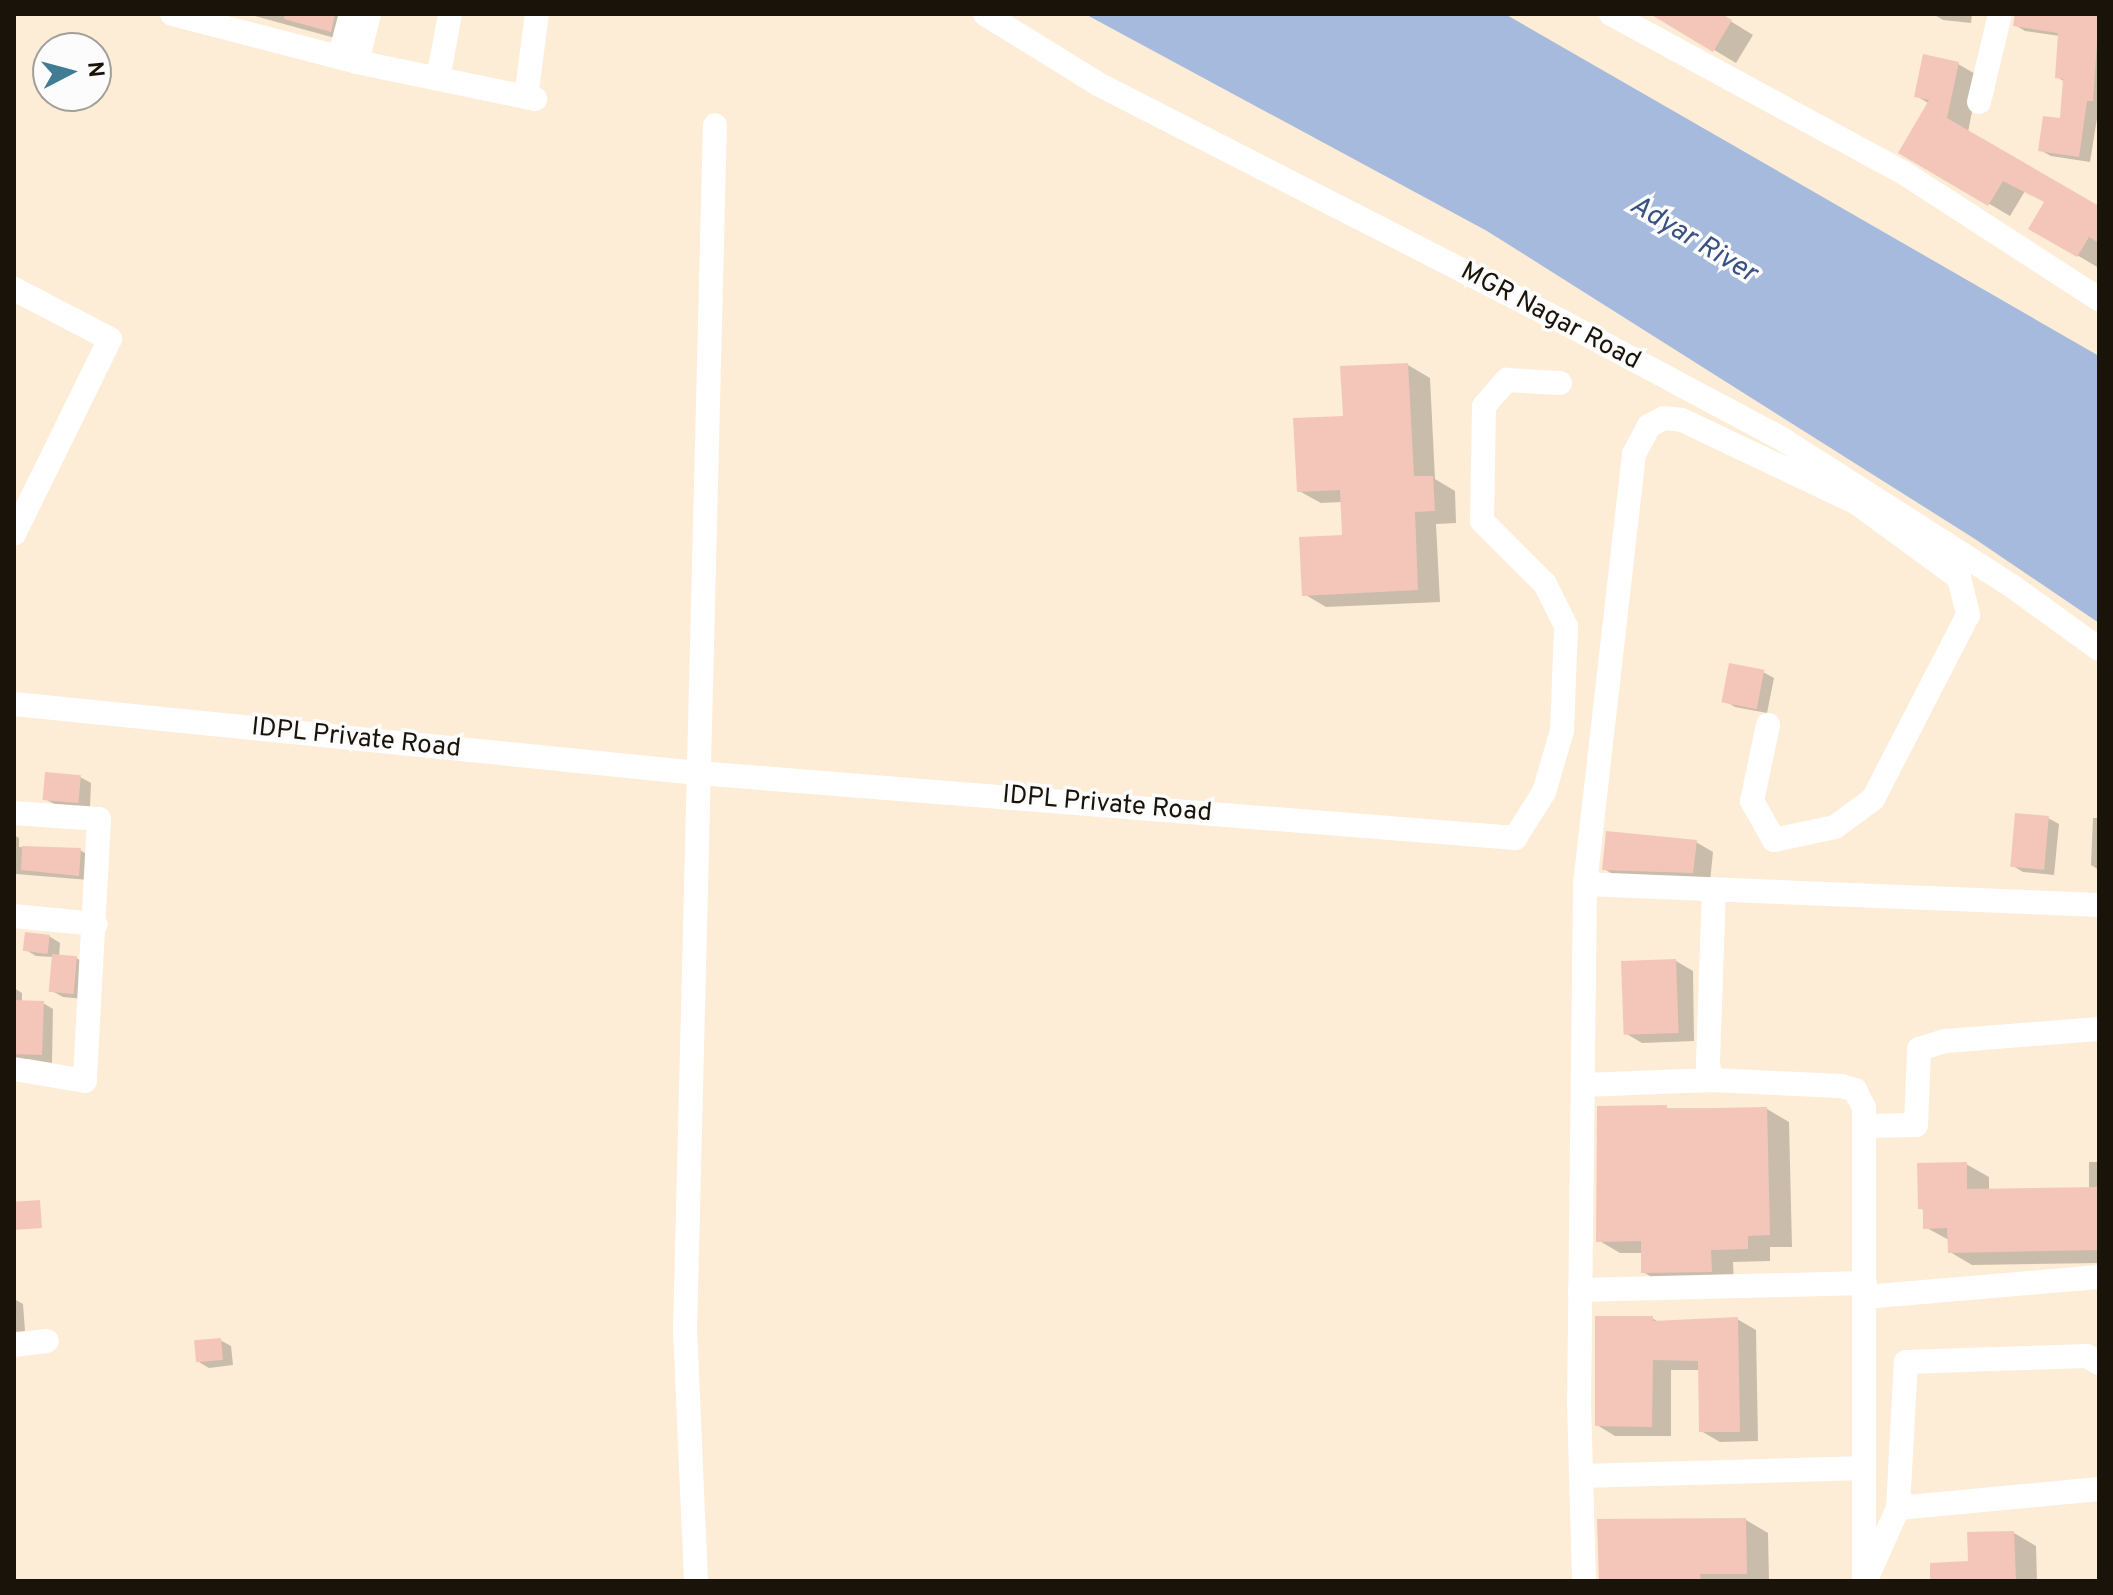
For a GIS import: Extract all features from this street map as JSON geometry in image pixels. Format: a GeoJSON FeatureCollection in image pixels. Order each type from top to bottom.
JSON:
{"type":"FeatureCollection","features":[{"type":"Feature","properties":{"kind":"street"},"geometry":{"type":"LineString","coordinates":[[348,58],[351,14]]}},
{"type":"Feature","properties":{"kind":"street"},"geometry":{"type":"LineString","coordinates":[[348,58],[369,14]]}},
{"type":"Feature","properties":{"kind":"street"},"geometry":{"type":"LineString","coordinates":[[438,79],[450,14]]}},
{"type":"Feature","properties":{"kind":"street"},"geometry":{"type":"LineString","coordinates":[[184,15],[348,58],[531,98],[537,14]]}},
{"type":"Feature","properties":{"kind":"street","name":"MGR Nagar Road"},"geometry":{"type":"LineString","coordinates":[[985,14],[1100,85],[1567,324],[1779,437],[2012,586],[2099,649]]}},
{"type":"Feature","properties":{"kind":"street"},"geometry":{"type":"LineString","coordinates":[[1611,14],[1907,175],[2099,299]]}},
{"type":"Feature","properties":{"kind":"street"},"geometry":{"type":"LineString","coordinates":[[1979,102],[2000,14]]}},
{"type":"Feature","properties":{"kind":"street"},"geometry":{"type":"LineString","coordinates":[[696,1581],[685,1331],[715,125]]}},
{"type":"Feature","properties":{"kind":"street"},"geometry":{"type":"LineString","coordinates":[[14,289],[110,339],[14,534]]}},
{"type":"Feature","properties":{"kind":"street","name":"IDPL Private Road"},"geometry":{"type":"LineString","coordinates":[[14,704],[698,773],[1515,838],[1544,792],[1562,731],[1566,626],[1545,584],[1482,521],[1484,406],[1507,380],[1560,383]]}},
{"type":"Feature","properties":{"kind":"street"},"geometry":{"type":"LineString","coordinates":[[1584,1581],[1580,1290],[1585,884],[1634,454],[1649,426],[1664,418],[1682,420],[1857,503],[1959,578],[1968,615],[1873,799],[1835,827],[1774,840],[1752,801],[1768,725]]}},
{"type":"Feature","properties":{"kind":"street"},"geometry":{"type":"LineString","coordinates":[[14,813],[99,819],[96,924],[85,1081],[14,1069]]}},
{"type":"Feature","properties":{"kind":"street"},"geometry":{"type":"LineString","coordinates":[[1585,884],[2099,905]]}},
{"type":"Feature","properties":{"kind":"street"},"geometry":{"type":"LineString","coordinates":[[1712,1080],[1708,1065],[1714,889]]}},
{"type":"Feature","properties":{"kind":"street"},"geometry":{"type":"LineString","coordinates":[[14,916],[96,924]]}},
{"type":"Feature","properties":{"kind":"street"},"geometry":{"type":"LineString","coordinates":[[1864,1126],[1916,1125],[1919,1049],[1946,1041],[2099,1029]]}},
{"type":"Feature","properties":{"kind":"street"},"geometry":{"type":"LineString","coordinates":[[1583,1085],[1712,1080],[1793,1082],[1855,1090],[1861,1097],[1864,1126],[1865,1581]]}},
{"type":"Feature","properties":{"kind":"street"},"geometry":{"type":"LineString","coordinates":[[1580,1290],[1865,1290],[2099,1277]]}},
{"type":"Feature","properties":{"kind":"street"},"geometry":{"type":"LineString","coordinates":[[14,1345],[47,1341]]}},
{"type":"Feature","properties":{"kind":"street"},"geometry":{"type":"LineString","coordinates":[[1865,1581],[1898,1508],[1906,1362],[2087,1356],[2099,1363]]}},
{"type":"Feature","properties":{"kind":"street"},"geometry":{"type":"LineString","coordinates":[[1581,1476],[1864,1468]]}},
{"type":"Feature","properties":{"kind":"street"},"geometry":{"type":"LineString","coordinates":[[1898,1508],[2099,1489]]}},
{"type":"Feature","properties":{"kind":"water","name":"Adyar River"},"geometry":{"type":"Polygon","coordinates":[[[1085,14],[1505,14],[2099,356],[2099,623],[1975,539],[1487,231],[1085,14]]]}},
{"type":"Feature","properties":{"kind":"building"},"geometry":{"type":"Polygon","coordinates":[[[285,14],[335,14],[331,32],[284,19],[285,14]]]}},
{"type":"Feature","properties":{"kind":"building"},"geometry":{"type":"Polygon","coordinates":[[[1650,14],[1722,14],[1732,20],[1713,52],[1650,14]]]}},
{"type":"Feature","properties":{"kind":"building"},"geometry":{"type":"Polygon","coordinates":[[[2015,14],[2099,14],[2093,101],[2087,101],[2079,157],[2038,151],[2043,116],[2060,118],[2063,79],[2055,78],[2058,33],[2013,26],[2015,14]]]}},
{"type":"Feature","properties":{"kind":"building"},"geometry":{"type":"Polygon","coordinates":[[[1923,54],[1959,62],[1947,118],[2099,206],[2099,243],[2089,237],[2077,257],[2028,229],[2044,202],[2003,181],[1988,206],[1898,153],[1929,100],[1914,97],[1923,54]]]}},
{"type":"Feature","properties":{"kind":"building"},"geometry":{"type":"Polygon","coordinates":[[[1408,363],[1414,476],[1433,476],[1435,511],[1415,512],[1418,590],[1302,596],[1299,537],[1342,535],[1340,490],[1297,492],[1293,418],[1343,416],[1340,366],[1408,363]]]}},
{"type":"Feature","properties":{"kind":"building"},"geometry":{"type":"Polygon","coordinates":[[[1729,663],[1764,670],[1757,709],[1721,702],[1729,663]]]}},
{"type":"Feature","properties":{"kind":"building"},"geometry":{"type":"Polygon","coordinates":[[[45,772],[81,775],[78,803],[43,800],[45,772]]]}},
{"type":"Feature","properties":{"kind":"building"},"geometry":{"type":"Polygon","coordinates":[[[2015,813],[2049,816],[2044,870],[2010,867],[2015,813]]]}},
{"type":"Feature","properties":{"kind":"building"},"geometry":{"type":"Polygon","coordinates":[[[1606,831],[1697,840],[1693,873],[1602,870],[1606,831]]]}},
{"type":"Feature","properties":{"kind":"building"},"geometry":{"type":"Polygon","coordinates":[[[22,846],[81,848],[79,876],[21,870],[22,846]]]}},
{"type":"Feature","properties":{"kind":"building"},"geometry":{"type":"Polygon","coordinates":[[[25,932],[50,935],[47,954],[23,951],[25,932]]]}},
{"type":"Feature","properties":{"kind":"building"},"geometry":{"type":"Polygon","coordinates":[[[52,954],[77,956],[74,994],[49,992],[52,954]]]}},
{"type":"Feature","properties":{"kind":"building"},"geometry":{"type":"Polygon","coordinates":[[[1676,959],[1679,1033],[1624,1035],[1621,961],[1676,959]]]}},
{"type":"Feature","properties":{"kind":"building"},"geometry":{"type":"Polygon","coordinates":[[[14,1000],[44,1001],[42,1055],[14,1054],[14,1000]]]}},
{"type":"Feature","properties":{"kind":"building"},"geometry":{"type":"Polygon","coordinates":[[[1667,1105],[1667,1109],[1767,1107],[1770,1235],[1748,1236],[1748,1249],[1711,1250],[1712,1272],[1641,1273],[1641,1241],[1596,1242],[1597,1106],[1667,1105]]]}},
{"type":"Feature","properties":{"kind":"building"},"geometry":{"type":"Polygon","coordinates":[[[1967,1162],[1967,1189],[2099,1187],[2099,1250],[1948,1253],[1947,1228],[1923,1229],[1923,1209],[1918,1209],[1917,1163],[1967,1162]]]}},
{"type":"Feature","properties":{"kind":"building"},"geometry":{"type":"Polygon","coordinates":[[[40,1200],[42,1228],[16,1230],[14,1202],[40,1200]]]}},
{"type":"Feature","properties":{"kind":"building"},"geometry":{"type":"Polygon","coordinates":[[[1595,1316],[1653,1316],[1653,1321],[1738,1317],[1740,1432],[1699,1432],[1698,1361],[1653,1360],[1652,1427],[1595,1426],[1595,1316]]]}},
{"type":"Feature","properties":{"kind":"building"},"geometry":{"type":"Polygon","coordinates":[[[221,1338],[223,1360],[196,1362],[194,1340],[221,1338]]]}},
{"type":"Feature","properties":{"kind":"building"},"geometry":{"type":"Polygon","coordinates":[[[1746,1518],[1747,1574],[1700,1574],[1701,1581],[1599,1581],[1597,1519],[1746,1518]]]}},
{"type":"Feature","properties":{"kind":"building"},"geometry":{"type":"Polygon","coordinates":[[[2014,1531],[2016,1581],[1930,1581],[1930,1563],[1968,1561],[1967,1532],[2014,1531]]]}}]}
